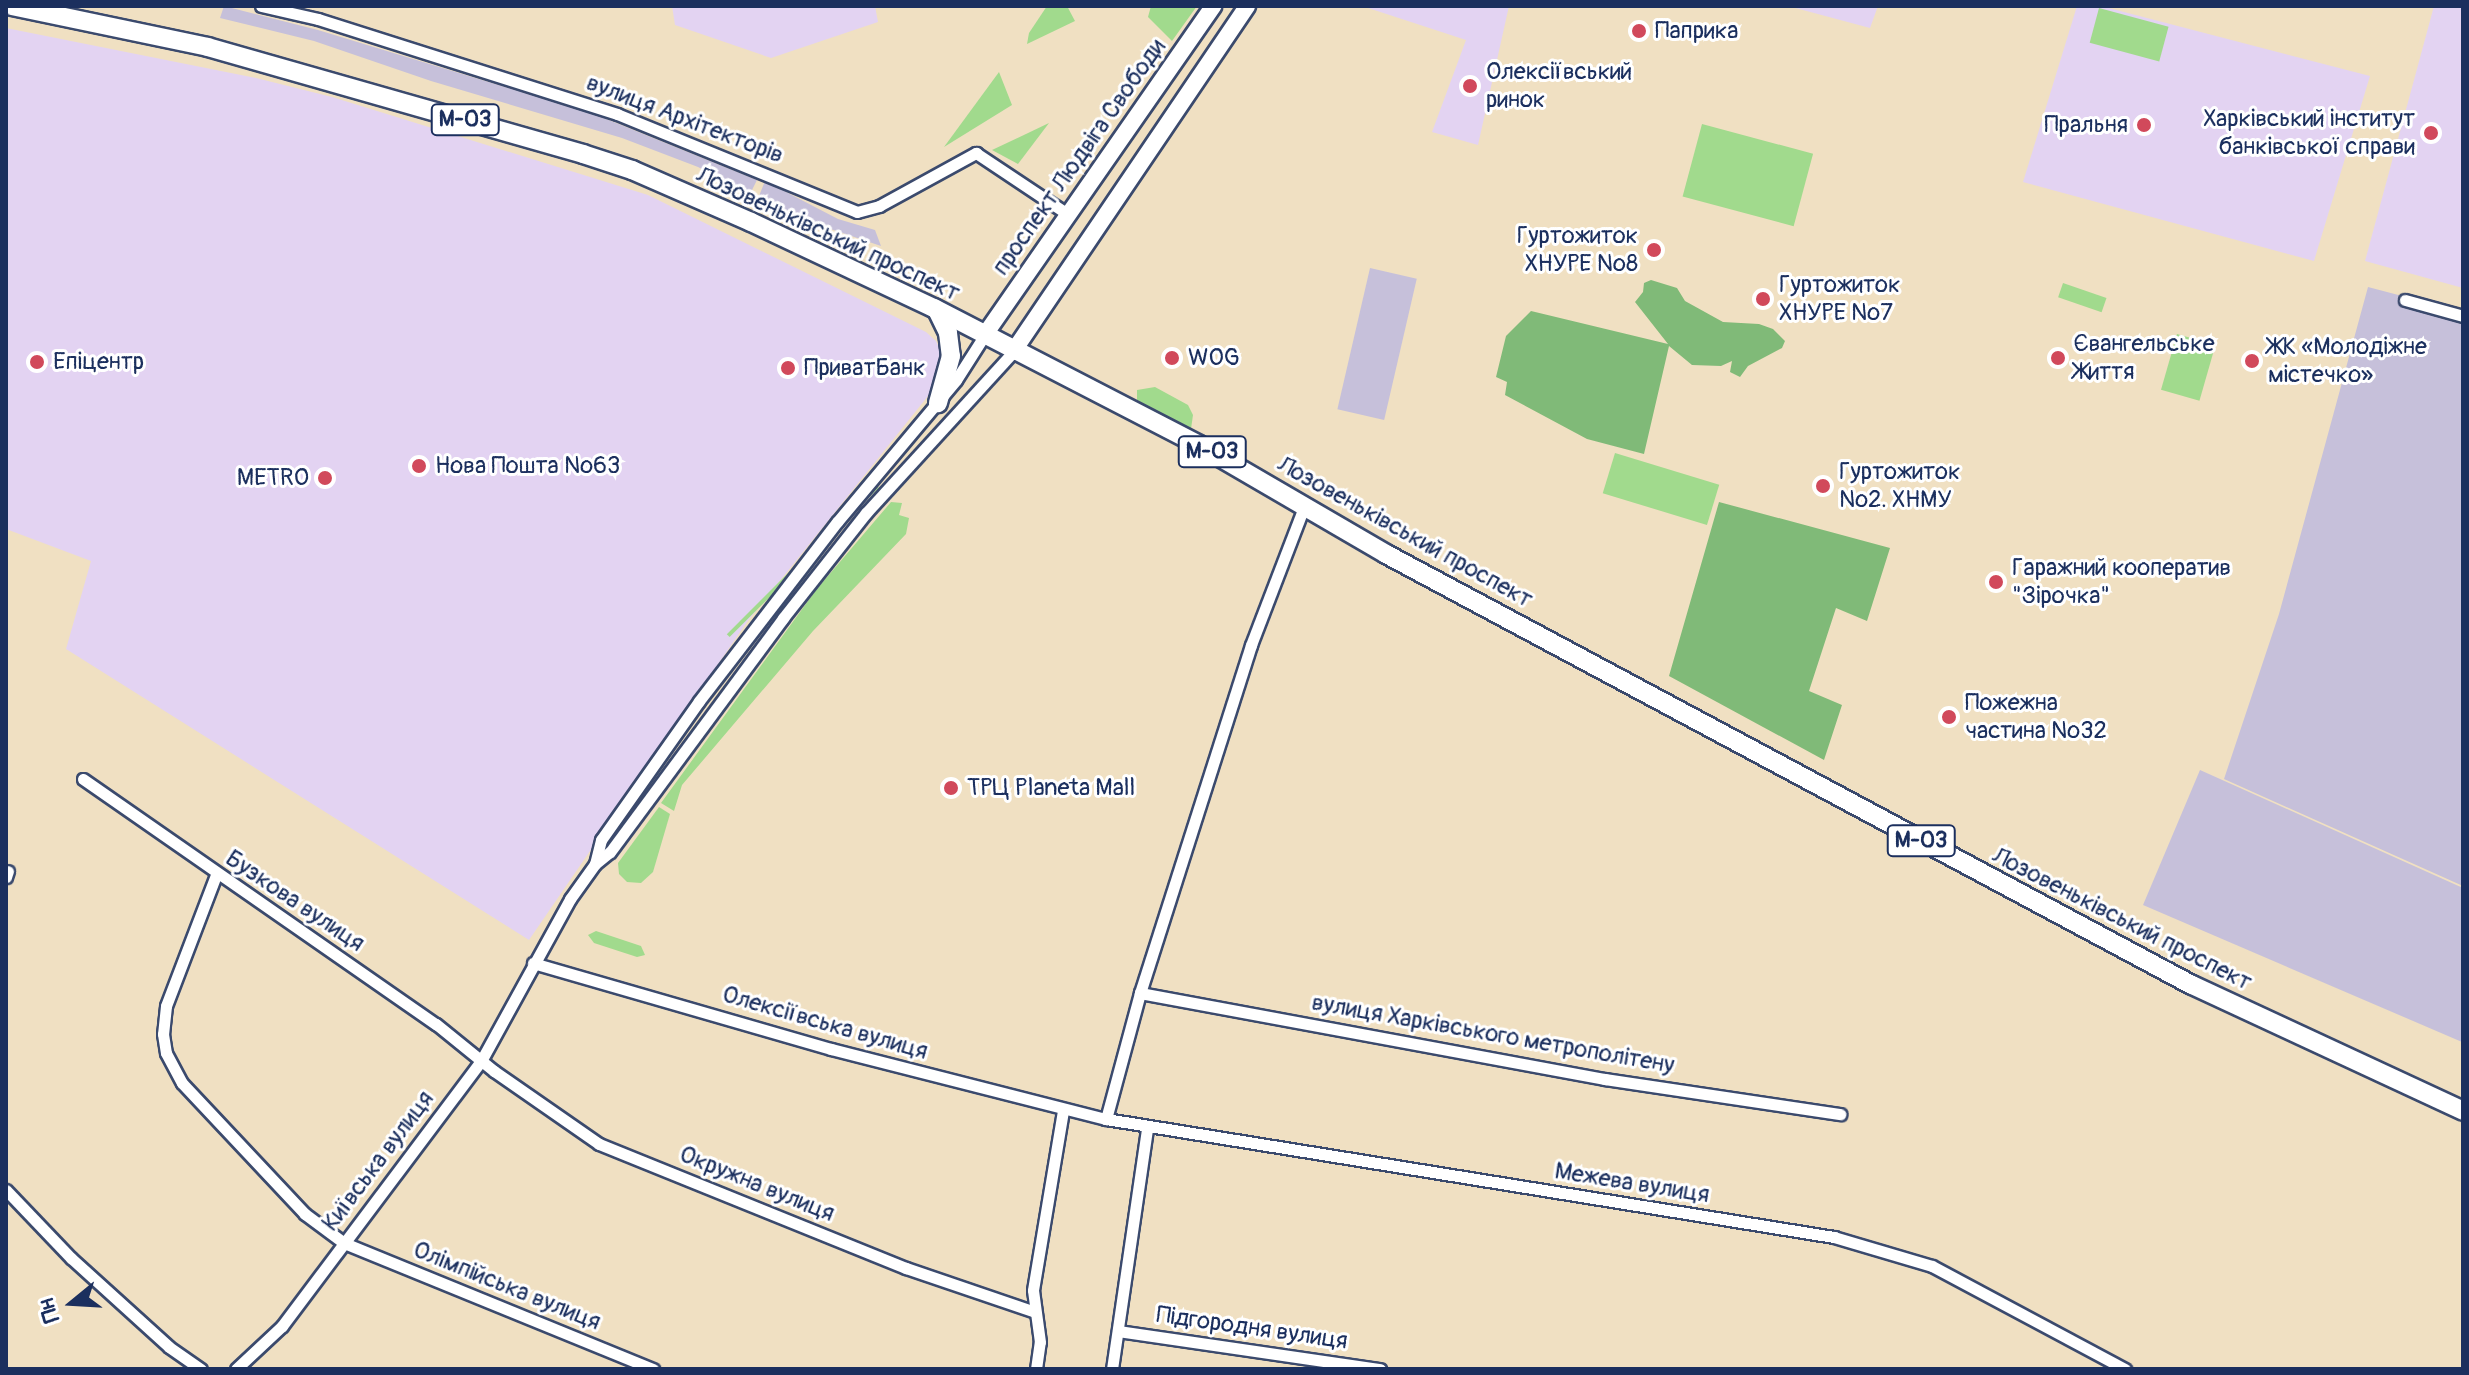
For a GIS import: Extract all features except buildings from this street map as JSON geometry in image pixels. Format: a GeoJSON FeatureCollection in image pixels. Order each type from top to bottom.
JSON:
{"type":"FeatureCollection","features":[{"type":"Feature","properties":{"kind":"highway","name":"Лозовеньківський проспект"},"geometry":{"type":"LineString","coordinates":[[12,6],[208,47],[632,170],[937,310],[1013,352],[1131,410],[1305,504],[1386,554],[2192,985],[2463,1111]]}},
{"type":"Feature","properties":{"kind":"highway"},"geometry":{"type":"LineString","coordinates":[[937,310],[948,333],[951,356],[938,403]]}},
{"type":"Feature","properties":{"kind":"main road","name":"проспект Людвіга Свободи"},"geometry":{"type":"LineString","coordinates":[[984,336],[1213,6]]}},
{"type":"Feature","properties":{"kind":"main road"},"geometry":{"type":"LineString","coordinates":[[1013,352],[1247,6]]}},
{"type":"Feature","properties":{"kind":"street","name":"вулиця Архітекторів"},"geometry":{"type":"LineString","coordinates":[[261,6],[318,19],[617,114],[857,212],[879,206],[976,153],[1069,215]]}},
{"type":"Feature","properties":{"kind":"street"},"geometry":{"type":"LineString","coordinates":[[2405,300],[2463,316]]}},
{"type":"Feature","properties":{"kind":"street"},"geometry":{"type":"LineString","coordinates":[[595,864],[601,840],[699,701],[938,403],[984,336]]}},
{"type":"Feature","properties":{"kind":"street"},"geometry":{"type":"LineString","coordinates":[[595,864],[610,852],[841,543],[1013,352]]}},
{"type":"Feature","properties":{"kind":"street"},"geometry":{"type":"LineString","coordinates":[[891,459],[906,469]]}},
{"type":"Feature","properties":{"kind":"street"},"geometry":{"type":"LineString","coordinates":[[1106,1119],[1140,993],[1251,645],[1305,504]]}},
{"type":"Feature","properties":{"kind":"street","name":"Бузкова вулиця"},"geometry":{"type":"LineString","coordinates":[[83,779],[216,875],[436,1024],[481,1061]]}},
{"type":"Feature","properties":{"kind":"street","name":"Київська вулиця"},"geometry":{"type":"LineString","coordinates":[[236,1369],[282,1326],[481,1061],[570,899],[595,864]]}},
{"type":"Feature","properties":{"kind":"street","name":"Олімпійська вулиця"},"geometry":{"type":"LineString","coordinates":[[216,875],[166,1006],[163,1034],[166,1053],[182,1083],[305,1214],[344,1243],[653,1369]]}},
{"type":"Feature","properties":{"kind":"street","name":"Олексіївська вулиця"},"geometry":{"type":"LineString","coordinates":[[533,963],[831,1049],[1106,1119]]}},
{"type":"Feature","properties":{"kind":"street","name":"вулиця Харківського метрополітену"},"geometry":{"type":"LineString","coordinates":[[1140,993],[1605,1079],[1840,1114]]}},
{"type":"Feature","properties":{"kind":"street","name":"Окружна вулиця"},"geometry":{"type":"LineString","coordinates":[[481,1061],[599,1144],[906,1268],[1035,1312]]}},
{"type":"Feature","properties":{"kind":"street"},"geometry":{"type":"LineString","coordinates":[[1036,1369],[1040,1342],[1033,1290],[1063,1110]]}},
{"type":"Feature","properties":{"kind":"street","name":"Межева вулиця"},"geometry":{"type":"LineString","coordinates":[[1106,1119],[1834,1237],[1932,1266],[2125,1369]]}},
{"type":"Feature","properties":{"kind":"street"},"geometry":{"type":"LineString","coordinates":[[1112,1369],[1147,1128]]}},
{"type":"Feature","properties":{"kind":"street"},"geometry":{"type":"LineString","coordinates":[[6,1190],[71,1258],[169,1347],[201,1369]]}},
{"type":"Feature","properties":{"kind":"street","name":"Підгородня вулиця"},"geometry":{"type":"LineString","coordinates":[[1118,1331],[1380,1369]]}},
{"type":"Feature","properties":{"kind":"shaded area"},"geometry":{"type":"Polygon","coordinates":[[[224,6],[318,30],[594,114],[757,180],[750,194],[698,167],[622,138],[431,81],[314,41],[220,18],[224,6]]]}},
{"type":"Feature","properties":{"kind":"shaded area"},"geometry":{"type":"Polygon","coordinates":[[[672,6],[875,6],[878,22],[771,58],[675,25],[672,6]]]}},
{"type":"Feature","properties":{"kind":"shaded area","name":"Олексіївський ринок"},"geometry":{"type":"Polygon","coordinates":[[[1362,6],[1509,6],[1478,145],[1432,132],[1466,40],[1362,6]]]}},
{"type":"Feature","properties":{"kind":"shaded area"},"geometry":{"type":"Polygon","coordinates":[[[1788,6],[1878,6],[1870,28],[1788,6]]]}},
{"type":"Feature","properties":{"kind":"shaded area"},"geometry":{"type":"Polygon","coordinates":[[[2077,6],[2101,6],[2370,76],[2314,261],[2023,182],[2077,6]]]}},
{"type":"Feature","properties":{"kind":"shaded area","name":"Харківський інститут банківської справи"},"geometry":{"type":"Polygon","coordinates":[[[2434,6],[2463,6],[2463,288],[2365,261],[2434,6]]]}},
{"type":"Feature","properties":{"kind":"shaded area"},"geometry":{"type":"Polygon","coordinates":[[[6,28],[256,78],[332,97],[648,195],[926,332],[936,341],[943,356],[936,386],[747,622],[529,940],[66,649],[91,561],[6,529],[6,28]]]}},
{"type":"Feature","properties":{"kind":"shaded area"},"geometry":{"type":"Polygon","coordinates":[[[765,181],[838,219],[875,230],[881,246],[804,220],[759,196],[765,181]]]}},
{"type":"Feature","properties":{"kind":"shaded area"},"geometry":{"type":"Polygon","coordinates":[[[1370,268],[1417,279],[1384,420],[1337,409],[1370,268]]]}},
{"type":"Feature","properties":{"kind":"shaded area"},"geometry":{"type":"Polygon","coordinates":[[[2368,287],[2463,312],[2463,886],[2224,779],[2279,614],[2368,287]]]}},
{"type":"Feature","properties":{"kind":"shaded area"},"geometry":{"type":"Polygon","coordinates":[[[2200,770],[2463,888],[2462,1042],[2143,905],[2200,770]]]}},
{"type":"Feature","properties":{"kind":"green space"},"geometry":{"type":"Polygon","coordinates":[[[1047,6],[1067,6],[1075,21],[1027,44],[1029,33],[1047,6]]]}},
{"type":"Feature","properties":{"kind":"green space"},"geometry":{"type":"Polygon","coordinates":[[[1151,6],[1197,6],[1172,41],[1148,17],[1151,6]]]}},
{"type":"Feature","properties":{"kind":"green space"},"geometry":{"type":"Polygon","coordinates":[[[2099,8],[2169,27],[2159,61],[2090,43],[2099,8]]]}},
{"type":"Feature","properties":{"kind":"green space"},"geometry":{"type":"Polygon","coordinates":[[[999,72],[1012,105],[944,147],[999,72]]]}},
{"type":"Feature","properties":{"kind":"green space"},"geometry":{"type":"Polygon","coordinates":[[[1049,123],[1018,164],[992,150],[1049,123]]]}},
{"type":"Feature","properties":{"kind":"green space"},"geometry":{"type":"Polygon","coordinates":[[[1702,124],[1813,154],[1794,226],[1683,196],[1702,124]]]}},
{"type":"Feature","properties":{"kind":"green space"},"geometry":{"type":"Polygon","coordinates":[[[1651,280],[1677,288],[1685,301],[1723,322],[1759,324],[1773,329],[1785,341],[1782,348],[1748,366],[1740,377],[1730,372],[1732,361],[1721,366],[1692,365],[1669,346],[1644,454],[1587,439],[1505,395],[1507,382],[1496,377],[1506,336],[1531,311],[1668,344],[1635,302],[1643,292],[1644,283],[1651,280]]]}},
{"type":"Feature","properties":{"kind":"green space"},"geometry":{"type":"Polygon","coordinates":[[[2063,283],[2106,298],[2102,312],[2058,297],[2063,283]]]}},
{"type":"Feature","properties":{"kind":"green space"},"geometry":{"type":"Polygon","coordinates":[[[2177,334],[2215,345],[2199,401],[2161,390],[2177,334]]]}},
{"type":"Feature","properties":{"kind":"green space"},"geometry":{"type":"Polygon","coordinates":[[[1155,387],[1188,405],[1193,415],[1191,429],[1183,428],[1137,400],[1137,390],[1155,387]]]}},
{"type":"Feature","properties":{"kind":"green space"},"geometry":{"type":"Polygon","coordinates":[[[1615,453],[1719,485],[1707,525],[1603,493],[1615,453]]]}},
{"type":"Feature","properties":{"kind":"green space"},"geometry":{"type":"Polygon","coordinates":[[[876,485],[879,488],[730,637],[727,634],[876,485]]]}},
{"type":"Feature","properties":{"kind":"green space"},"geometry":{"type":"Polygon","coordinates":[[[891,502],[902,503],[899,515],[909,518],[906,534],[813,631],[682,785],[674,811],[661,803],[816,590],[891,502]]]}},
{"type":"Feature","properties":{"kind":"green space"},"geometry":{"type":"Polygon","coordinates":[[[1719,502],[1890,548],[1867,621],[1836,608],[1809,691],[1842,705],[1824,760],[1669,676],[1719,502]]]}},
{"type":"Feature","properties":{"kind":"green space"},"geometry":{"type":"Polygon","coordinates":[[[659,807],[670,814],[653,872],[641,883],[627,882],[619,874],[618,863],[659,807]]]}},
{"type":"Feature","properties":{"kind":"green space"},"geometry":{"type":"Polygon","coordinates":[[[596,931],[641,946],[645,955],[637,957],[594,943],[588,935],[596,931]]]}},
{"type":"Feature","properties":{"kind":"place","name":"Паприка"},"geometry":{"type":"Point","coordinates":[1639,31]}},
{"type":"Feature","properties":{"kind":"place","name":"Олексіївський ринок"},"geometry":{"type":"Point","coordinates":[1470,86]}},
{"type":"Feature","properties":{"kind":"place","name":"Пральня"},"geometry":{"type":"Point","coordinates":[2144,125]}},
{"type":"Feature","properties":{"kind":"place","name":"Харківський інститут банківської справи"},"geometry":{"type":"Point","coordinates":[2431,133]}},
{"type":"Feature","properties":{"kind":"place","name":"Гуртожиток ХНУРЕ №8"},"geometry":{"type":"Point","coordinates":[1654,250]}},
{"type":"Feature","properties":{"kind":"place","name":"Гуртожиток ХНУРЕ №7"},"geometry":{"type":"Point","coordinates":[1763,299]}},
{"type":"Feature","properties":{"kind":"place","name":"WOG"},"geometry":{"type":"Point","coordinates":[1172,358]}},
{"type":"Feature","properties":{"kind":"place","name":"Євангельське Життя"},"geometry":{"type":"Point","coordinates":[2058,358]}},
{"type":"Feature","properties":{"kind":"place","name":"ЖК «Молодіжне містечко»"},"geometry":{"type":"Point","coordinates":[2252,361]}},
{"type":"Feature","properties":{"kind":"place","name":"Епіцентр"},"geometry":{"type":"Point","coordinates":[37,362]}},
{"type":"Feature","properties":{"kind":"place","name":"ПриватБанк"},"geometry":{"type":"Point","coordinates":[788,368]}},
{"type":"Feature","properties":{"kind":"place","name":"Нова Пошта №63"},"geometry":{"type":"Point","coordinates":[419,466]}},
{"type":"Feature","properties":{"kind":"place","name":"METRO"},"geometry":{"type":"Point","coordinates":[325,478]}},
{"type":"Feature","properties":{"kind":"place","name":"Гуртожиток №2. ХНМУ"},"geometry":{"type":"Point","coordinates":[1823,486]}},
{"type":"Feature","properties":{"kind":"place","name":"Гаражний кооператив \"Зірочка\""},"geometry":{"type":"Point","coordinates":[1996,582]}},
{"type":"Feature","properties":{"kind":"place","name":"Пожежна частина №32"},"geometry":{"type":"Point","coordinates":[1949,717]}},
{"type":"Feature","properties":{"kind":"place","name":"ТРЦ Planeta Mall"},"geometry":{"type":"Point","coordinates":[951,788]}}]}
